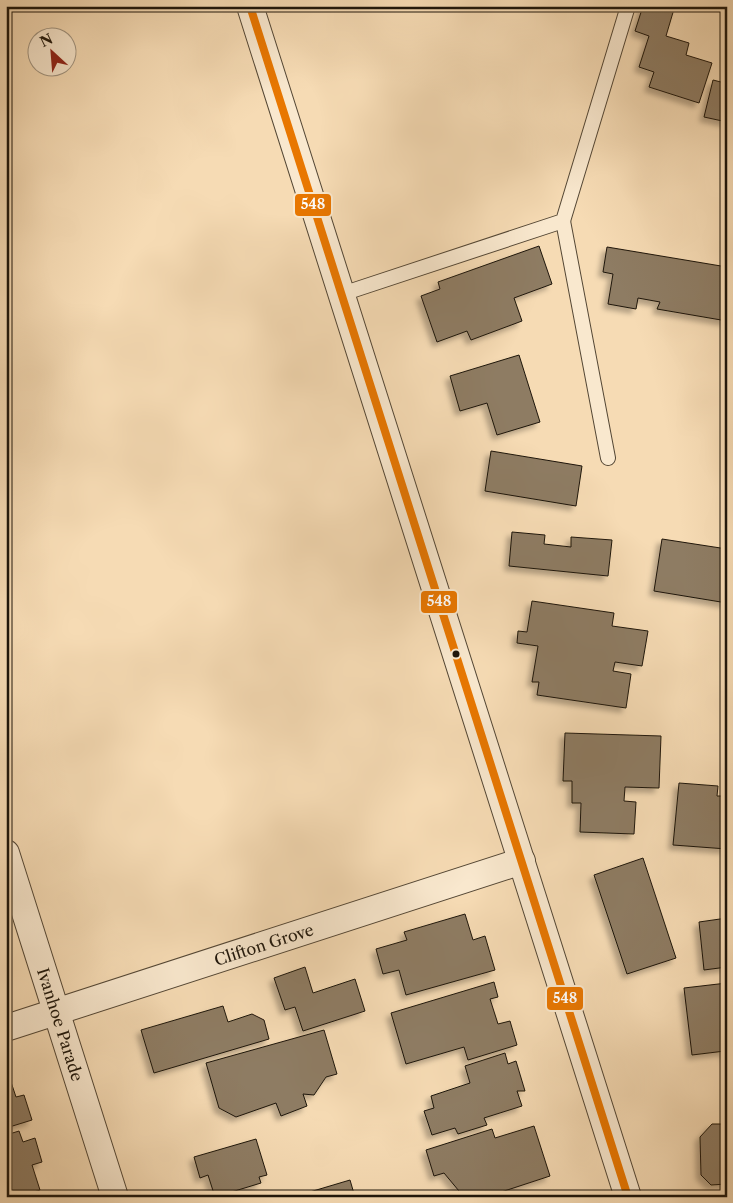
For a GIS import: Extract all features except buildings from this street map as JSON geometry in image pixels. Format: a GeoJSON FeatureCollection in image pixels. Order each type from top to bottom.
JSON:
{"type":"FeatureCollection","features":[{"type":"Feature","properties":{"kind":"street"},"geometry":{"type":"LineString","coordinates":[[250,6],[628,1197]]}},
{"type":"Feature","properties":{"kind":"street","name":"Ivanhoe Parade"},"geometry":{"type":"LineString","coordinates":[[6,852],[116,1197]]}},
{"type":"Feature","properties":{"kind":"street","name":"Clifton Grove"},"geometry":{"type":"LineString","coordinates":[[6,1028],[522,861]]}},
{"type":"Feature","properties":{"kind":"lane"},"geometry":{"type":"LineString","coordinates":[[608,458],[564,222],[628,6]]}},
{"type":"Feature","properties":{"kind":"lane"},"geometry":{"type":"LineString","coordinates":[[342,294],[564,222]]}},
{"type":"Feature","properties":{"kind":"transit line","name":"548"},"geometry":{"type":"LineString","coordinates":[[250,6],[628,1197]]}}]}
